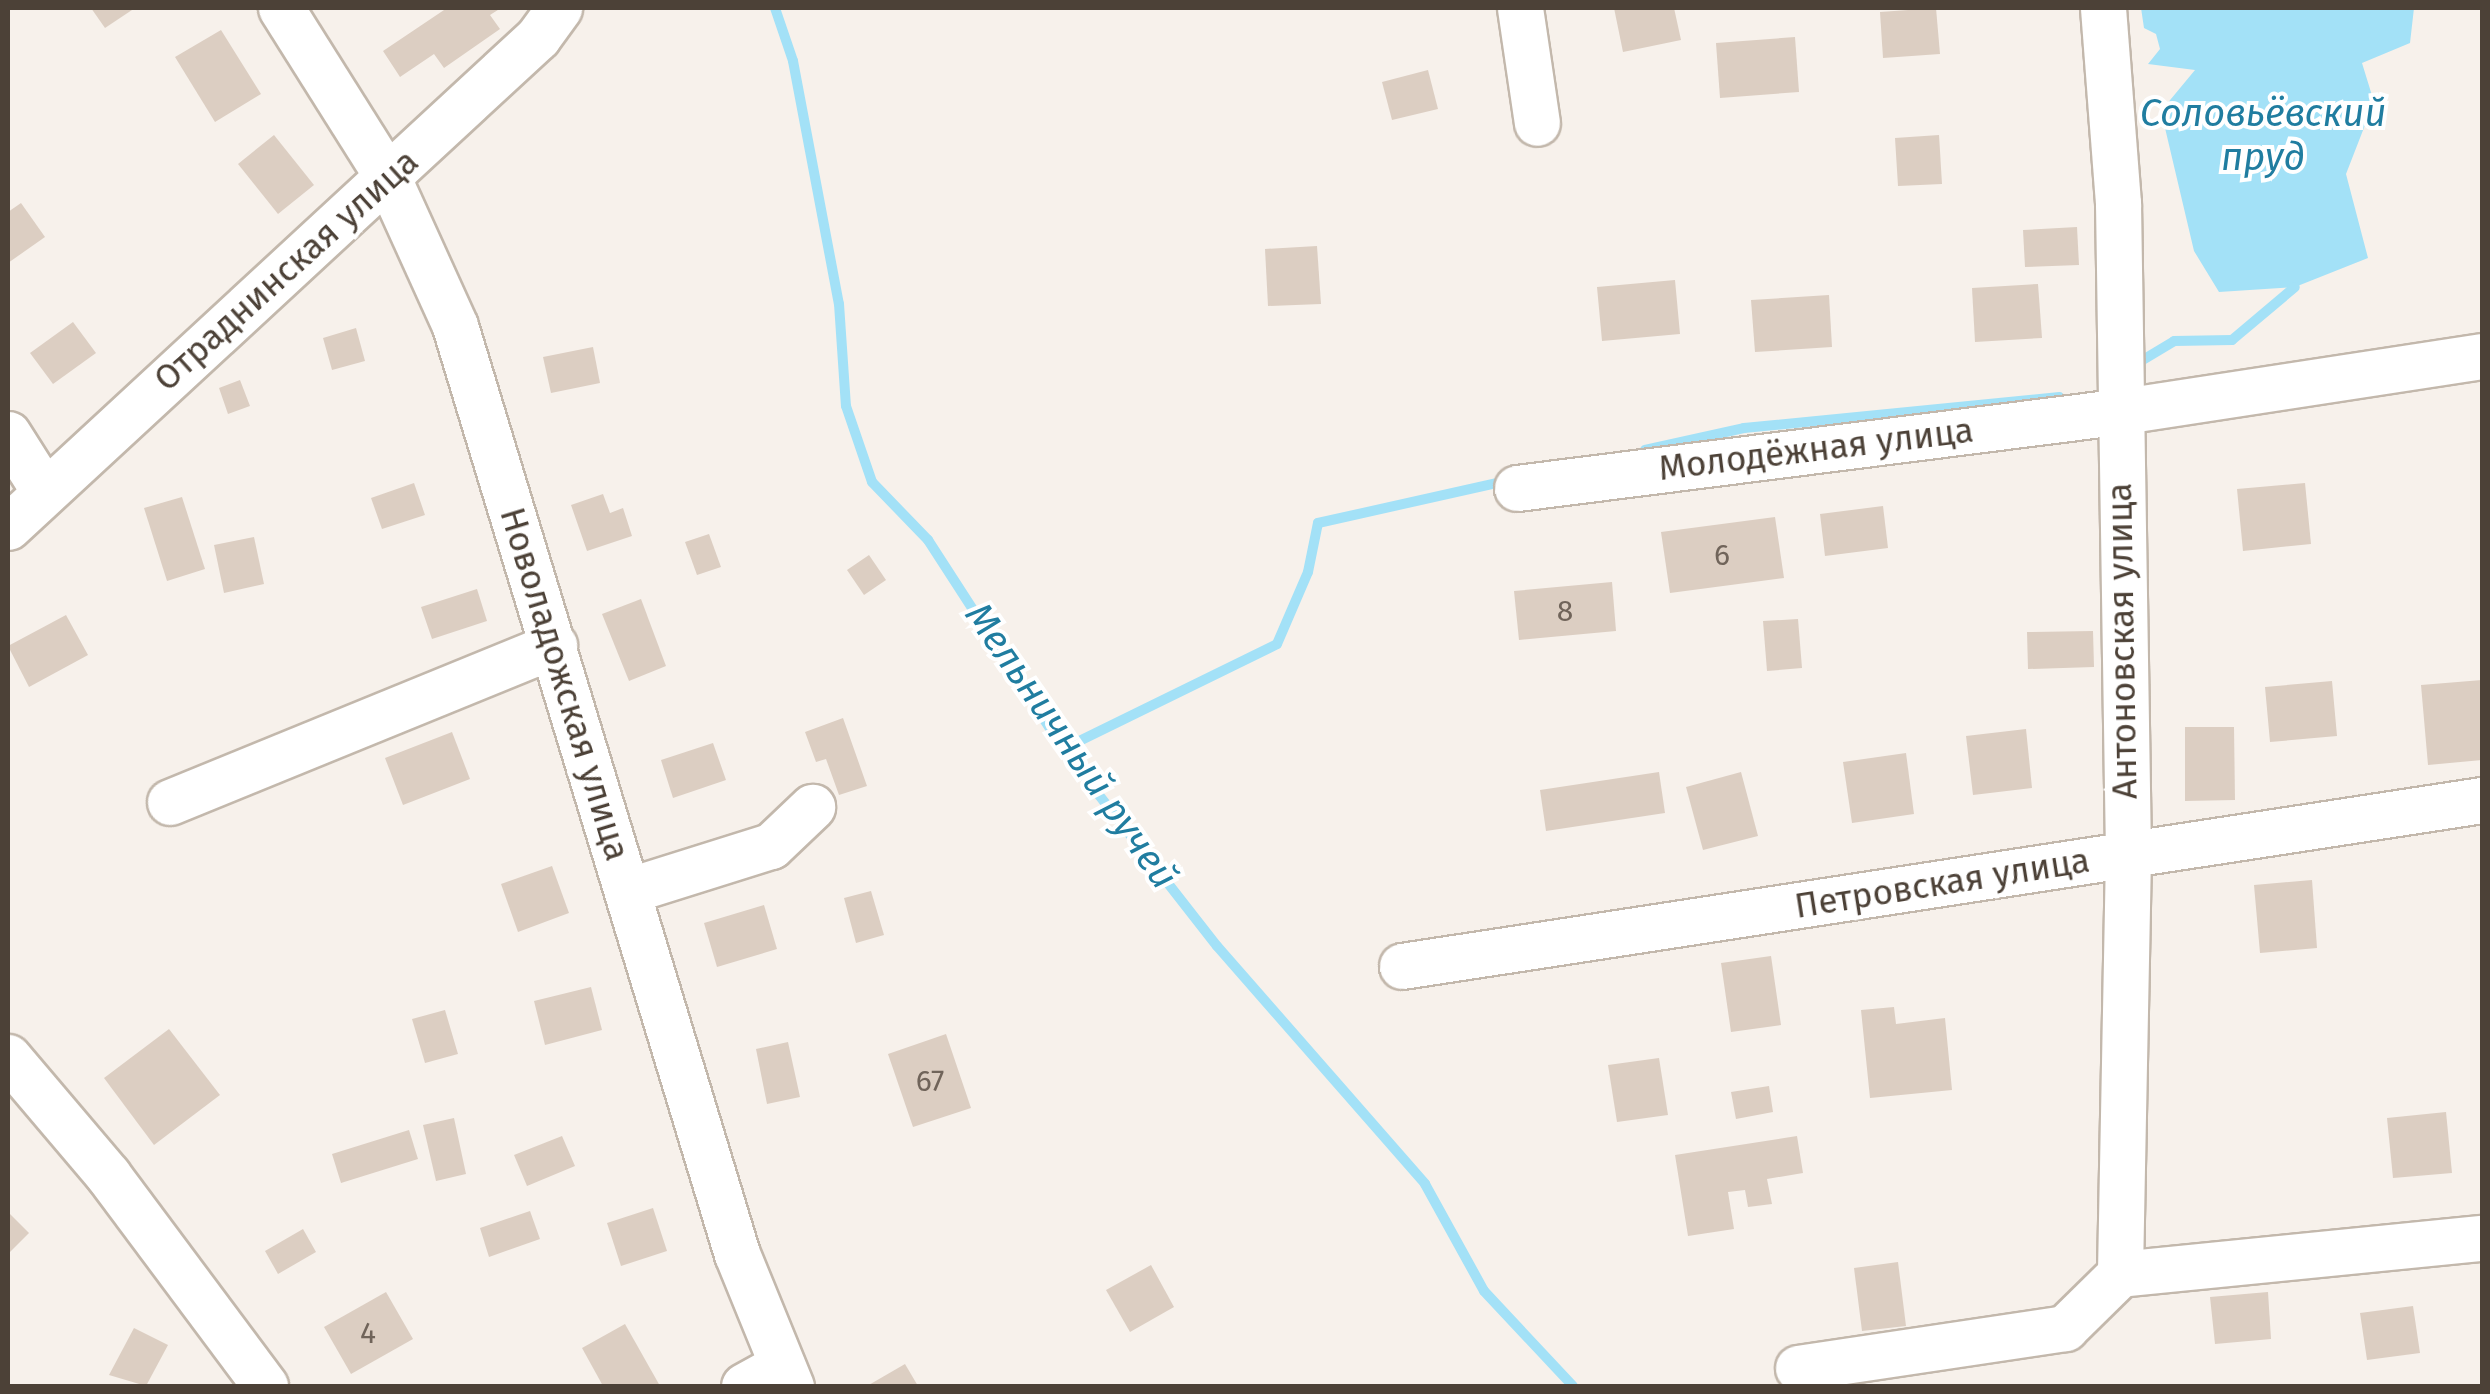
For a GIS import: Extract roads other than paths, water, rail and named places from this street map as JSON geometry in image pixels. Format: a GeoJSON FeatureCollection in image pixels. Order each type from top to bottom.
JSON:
{"type":"FeatureCollection","features":[{"type":"Feature","properties":{"kind":"street","name":"Новоладожская улица"},"geometry":{"type":"LineString","coordinates":[[282,8],[388,178],[455,326],[772,1379]]}},
{"type":"Feature","properties":{"kind":"street","name":"Отраднинская улица"},"geometry":{"type":"LineString","coordinates":[[8,528],[44,490],[388,178],[538,36],[558,8]]}},
{"type":"Feature","properties":{"kind":"street"},"geometry":{"type":"LineString","coordinates":[[1520,8],[1538,123]]}},
{"type":"Feature","properties":{"kind":"street","name":"Антоновская улица"},"geometry":{"type":"LineString","coordinates":[[2103,8],[2118,203],[2116,412],[2128,855],[2120,1274]]}},
{"type":"Feature","properties":{"kind":"street","name":"Молодёжная улица"},"geometry":{"type":"LineString","coordinates":[[1517,488],[2116,412],[2482,356]]}},
{"type":"Feature","properties":{"kind":"street"},"geometry":{"type":"LineString","coordinates":[[8,434],[44,490]]}},
{"type":"Feature","properties":{"kind":"street"},"geometry":{"type":"LineString","coordinates":[[170,802],[554,646]]}},
{"type":"Feature","properties":{"kind":"street","name":"Петровская улица"},"geometry":{"type":"LineString","coordinates":[[1402,966],[2482,800]]}},
{"type":"Feature","properties":{"kind":"street"},"geometry":{"type":"LineString","coordinates":[[627,891],[771,846],[812,806]]}},
{"type":"Feature","properties":{"kind":"street"},"geometry":{"type":"LineString","coordinates":[[8,1057],[108,1175],[265,1386]]}},
{"type":"Feature","properties":{"kind":"street"},"geometry":{"type":"LineString","coordinates":[[1798,1368],[2065,1328],[2120,1274],[2482,1238]]}},
{"type":"Feature","properties":{"kind":"water","name":"Соловьёвский пруд"},"geometry":{"type":"Polygon","coordinates":[[[2141,8],[2414,8],[2410,43],[2362,63],[2374,102],[2346,174],[2368,258],[2295,287],[2219,292],[2194,251],[2161,111],[2195,70],[2148,64],[2160,49],[2156,34],[2144,28],[2141,8]]]}},
{"type":"Feature","properties":{"kind":"waterway","name":"Мельничный ручей"},"geometry":{"type":"LineString","coordinates":[[775,8],[793,61],[839,304],[846,406],[872,482],[928,540],[1063,749],[1217,946],[1425,1184],[1484,1291],[1573,1386]]}},
{"type":"Feature","properties":{"kind":"waterway"},"geometry":{"type":"LineString","coordinates":[[2141,361],[2174,341],[2232,340],[2295,287]]}},
{"type":"Feature","properties":{"kind":"waterway"},"geometry":{"type":"LineString","coordinates":[[1645,450],[1744,428],[2059,397]]}},
{"type":"Feature","properties":{"kind":"waterway"},"geometry":{"type":"LineString","coordinates":[[1063,749],[1277,644],[1308,572],[1318,523],[1506,481]]}}]}
